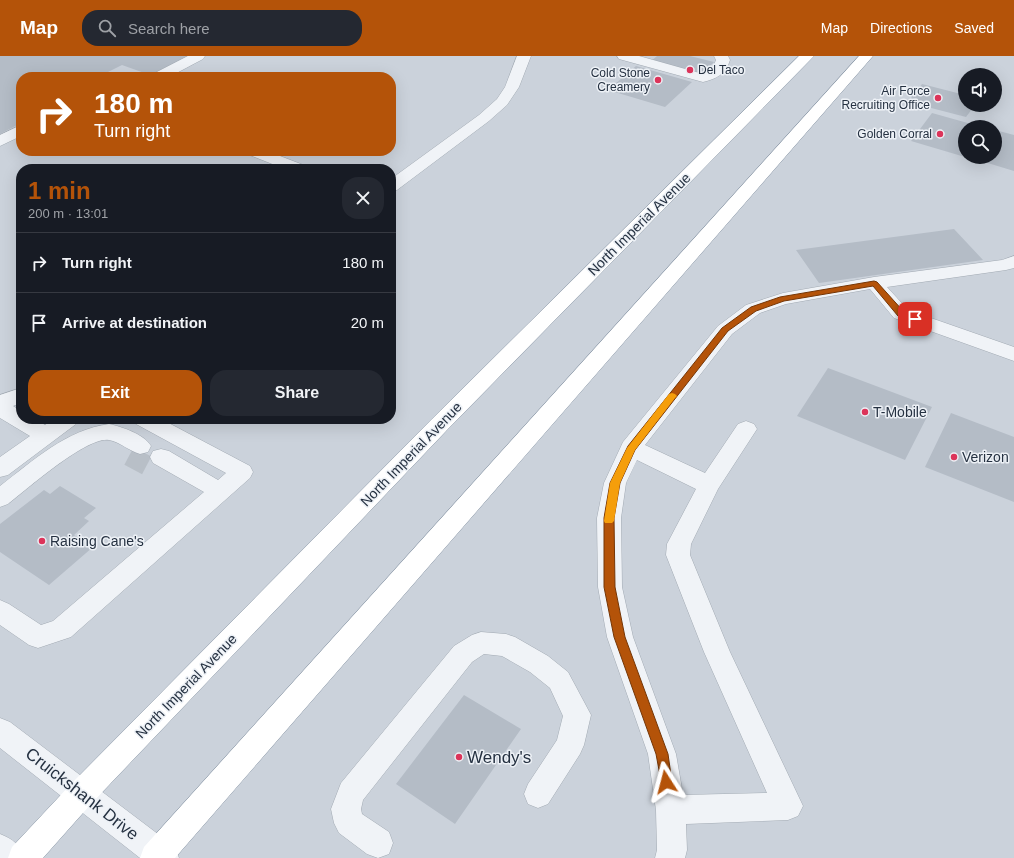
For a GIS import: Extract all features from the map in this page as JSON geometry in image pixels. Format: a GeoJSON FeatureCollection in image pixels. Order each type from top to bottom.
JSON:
{"type":"FeatureCollection","features":[{"type":"Feature","properties":{"kind":"highway","name":"North Imperial Avenue"},"geometry":{"type":"LineString","coordinates":[[23,858],[81,794],[438,425],[806,56]]}},
{"type":"Feature","properties":{"kind":"highway"},"geometry":{"type":"LineString","coordinates":[[159,857],[866,56]]}},
{"type":"Feature","properties":{"kind":"street"},"geometry":{"type":"LineString","coordinates":[[168,72],[198,56]]}},
{"type":"Feature","properties":{"kind":"street"},"geometry":{"type":"LineString","coordinates":[[396,183],[484,118],[502,102],[512,87],[524,56]]}},
{"type":"Feature","properties":{"kind":"street"},"geometry":{"type":"LineString","coordinates":[[624,56],[703,78],[710,77],[722,65],[724,60],[721,56]]}},
{"type":"Feature","properties":{"kind":"street"},"geometry":{"type":"LineString","coordinates":[[0,141],[16,133]]}},
{"type":"Feature","properties":{"kind":"street"},"geometry":{"type":"LineString","coordinates":[[266,156],[287,164]]}},
{"type":"Feature","properties":{"kind":"street"},"geometry":{"type":"LineString","coordinates":[[670,858],[671,810],[662,754],[620,637],[610,587],[609,518],[615,483],[631,448],[725,330],[754,309],[783,299],[874,283],[1006,264],[1014,261]]}},
{"type":"Feature","properties":{"kind":"street"},"geometry":{"type":"LineString","coordinates":[[874,283],[901,314],[1014,354]]}},
{"type":"Feature","properties":{"kind":"street"},"geometry":{"type":"LineString","coordinates":[[0,403],[16,397]]}},
{"type":"Feature","properties":{"kind":"street"},"geometry":{"type":"LineString","coordinates":[[0,408],[16,418]]}},
{"type":"Feature","properties":{"kind":"street"},"geometry":{"type":"LineString","coordinates":[[27,424],[45,435]]}},
{"type":"Feature","properties":{"kind":"street"},"geometry":{"type":"LineString","coordinates":[[0,469],[61,424]]}},
{"type":"Feature","properties":{"kind":"street"},"geometry":{"type":"LineString","coordinates":[[0,611],[38,637],[62,629],[242,472],[153,424]]}},
{"type":"Feature","properties":{"kind":"street"},"geometry":{"type":"LineString","coordinates":[[671,810],[788,806],[717,652],[678,555],[679,544],[709,485],[746,429]]}},
{"type":"Feature","properties":{"kind":"street"},"geometry":{"type":"LineString","coordinates":[[0,498],[69,446],[93,434],[111,432],[132,447]]}},
{"type":"Feature","properties":{"kind":"street"},"geometry":{"type":"LineString","coordinates":[[631,448],[709,485]]}},
{"type":"Feature","properties":{"kind":"street"},"geometry":{"type":"LineString","coordinates":[[156,462],[214,496]]}},
{"type":"Feature","properties":{"kind":"street"},"geometry":{"type":"LineString","coordinates":[[378,843],[349,823],[346,809],[351,794],[463,654],[481,643],[506,645],[539,664],[558,680],[577,715],[570,745],[538,794]]}},
{"type":"Feature","properties":{"kind":"street","name":"Cruickshank Drive"},"geometry":{"type":"LineString","coordinates":[[0,731],[159,857]]}},
{"type":"Feature","properties":{"kind":"street"},"geometry":{"type":"LineString","coordinates":[[0,849],[10,858]]}},
{"type":"Feature","properties":{"kind":"shaded area"},"geometry":{"type":"Polygon","coordinates":[[[0,56],[1014,56],[1014,858],[0,858],[0,56]]]}},
{"type":"Feature","properties":{"kind":"building"},"geometry":{"type":"Polygon","coordinates":[[[0,56],[187,56],[156,72],[142,72],[122,65],[108,72],[16,72],[16,126],[0,134],[0,56]]]}},
{"type":"Feature","properties":{"kind":"building","name":"Del Taco"},"geometry":{"type":"Polygon","coordinates":[[[657,56],[690,56],[714,62],[699,77],[649,63],[657,56]]]}},
{"type":"Feature","properties":{"kind":"building"},"geometry":{"type":"Polygon","coordinates":[[[636,66],[692,82],[665,107],[608,90],[636,66]]]}},
{"type":"Feature","properties":{"kind":"building","name":"Air Force Recruiting Office"},"geometry":{"type":"Polygon","coordinates":[[[922,84],[958,93],[958,112],[970,112],[966,117],[908,102],[922,84]]]}},
{"type":"Feature","properties":{"kind":"building","name":"Golden Corral"},"geometry":{"type":"Polygon","coordinates":[[[932,113],[958,120],[958,155],[911,141],[932,113]]]}},
{"type":"Feature","properties":{"kind":"building"},"geometry":{"type":"Polygon","coordinates":[[[1002,132],[1014,135],[1014,171],[991,164],[1002,164],[1002,132]]]}},
{"type":"Feature","properties":{"kind":"building"},"geometry":{"type":"Polygon","coordinates":[[[954,229],[983,260],[819,283],[796,250],[954,229]]]}},
{"type":"Feature","properties":{"kind":"building","name":"T-Mobile"},"geometry":{"type":"Polygon","coordinates":[[[828,368],[932,407],[905,460],[797,416],[828,368]]]}},
{"type":"Feature","properties":{"kind":"building"},"geometry":{"type":"Polygon","coordinates":[[[951,413],[1014,437],[1014,502],[925,467],[951,413]]]}},
{"type":"Feature","properties":{"kind":"building","name":"Raising Cane's"},"geometry":{"type":"Polygon","coordinates":[[[60,486],[96,508],[84,518],[89,521],[74,535],[93,547],[49,585],[0,552],[0,524],[44,490],[50,494],[60,486]]]}},
{"type":"Feature","properties":{"kind":"building","name":"Wendy's"},"geometry":{"type":"Polygon","coordinates":[[[464,695],[521,729],[455,824],[396,784],[464,695]]]}},
{"type":"Feature","properties":{"kind":"tunnel"},"geometry":{"type":"LineString","coordinates":[[129,456],[150,467]]}},
{"type":"Feature","properties":{"kind":"slow traffic"},"geometry":{"type":"LineString","coordinates":[[609,521],[615,483],[631,448],[672,396]]}},
{"type":"Feature","properties":{"kind":"place","name":"Del Taco"},"geometry":{"type":"Point","coordinates":[690,70]}},
{"type":"Feature","properties":{"kind":"place","name":"Cold Stone Creamery"},"geometry":{"type":"Point","coordinates":[658,80]}},
{"type":"Feature","properties":{"kind":"place","name":"Air Force Recruiting Office"},"geometry":{"type":"Point","coordinates":[938,98]}},
{"type":"Feature","properties":{"kind":"place","name":"Golden Corral"},"geometry":{"type":"Point","coordinates":[940,134]}},
{"type":"Feature","properties":{"kind":"place","name":"T-Mobile"},"geometry":{"type":"Point","coordinates":[865,412]}},
{"type":"Feature","properties":{"kind":"place","name":"Verizon"},"geometry":{"type":"Point","coordinates":[954,457]}},
{"type":"Feature","properties":{"kind":"place","name":"Raising Cane's"},"geometry":{"type":"Point","coordinates":[42,541]}},
{"type":"Feature","properties":{"kind":"place","name":"Wendy's"},"geometry":{"type":"Point","coordinates":[459,757]}},
{"type":"Feature","properties":{"kind":"route"},"geometry":{"type":"LineString","coordinates":[[666,782],[662,754],[620,637],[610,587],[609,518],[615,483],[631,448],[725,330],[754,309],[783,299],[874,283],[901,314],[915,319]]}}]}
